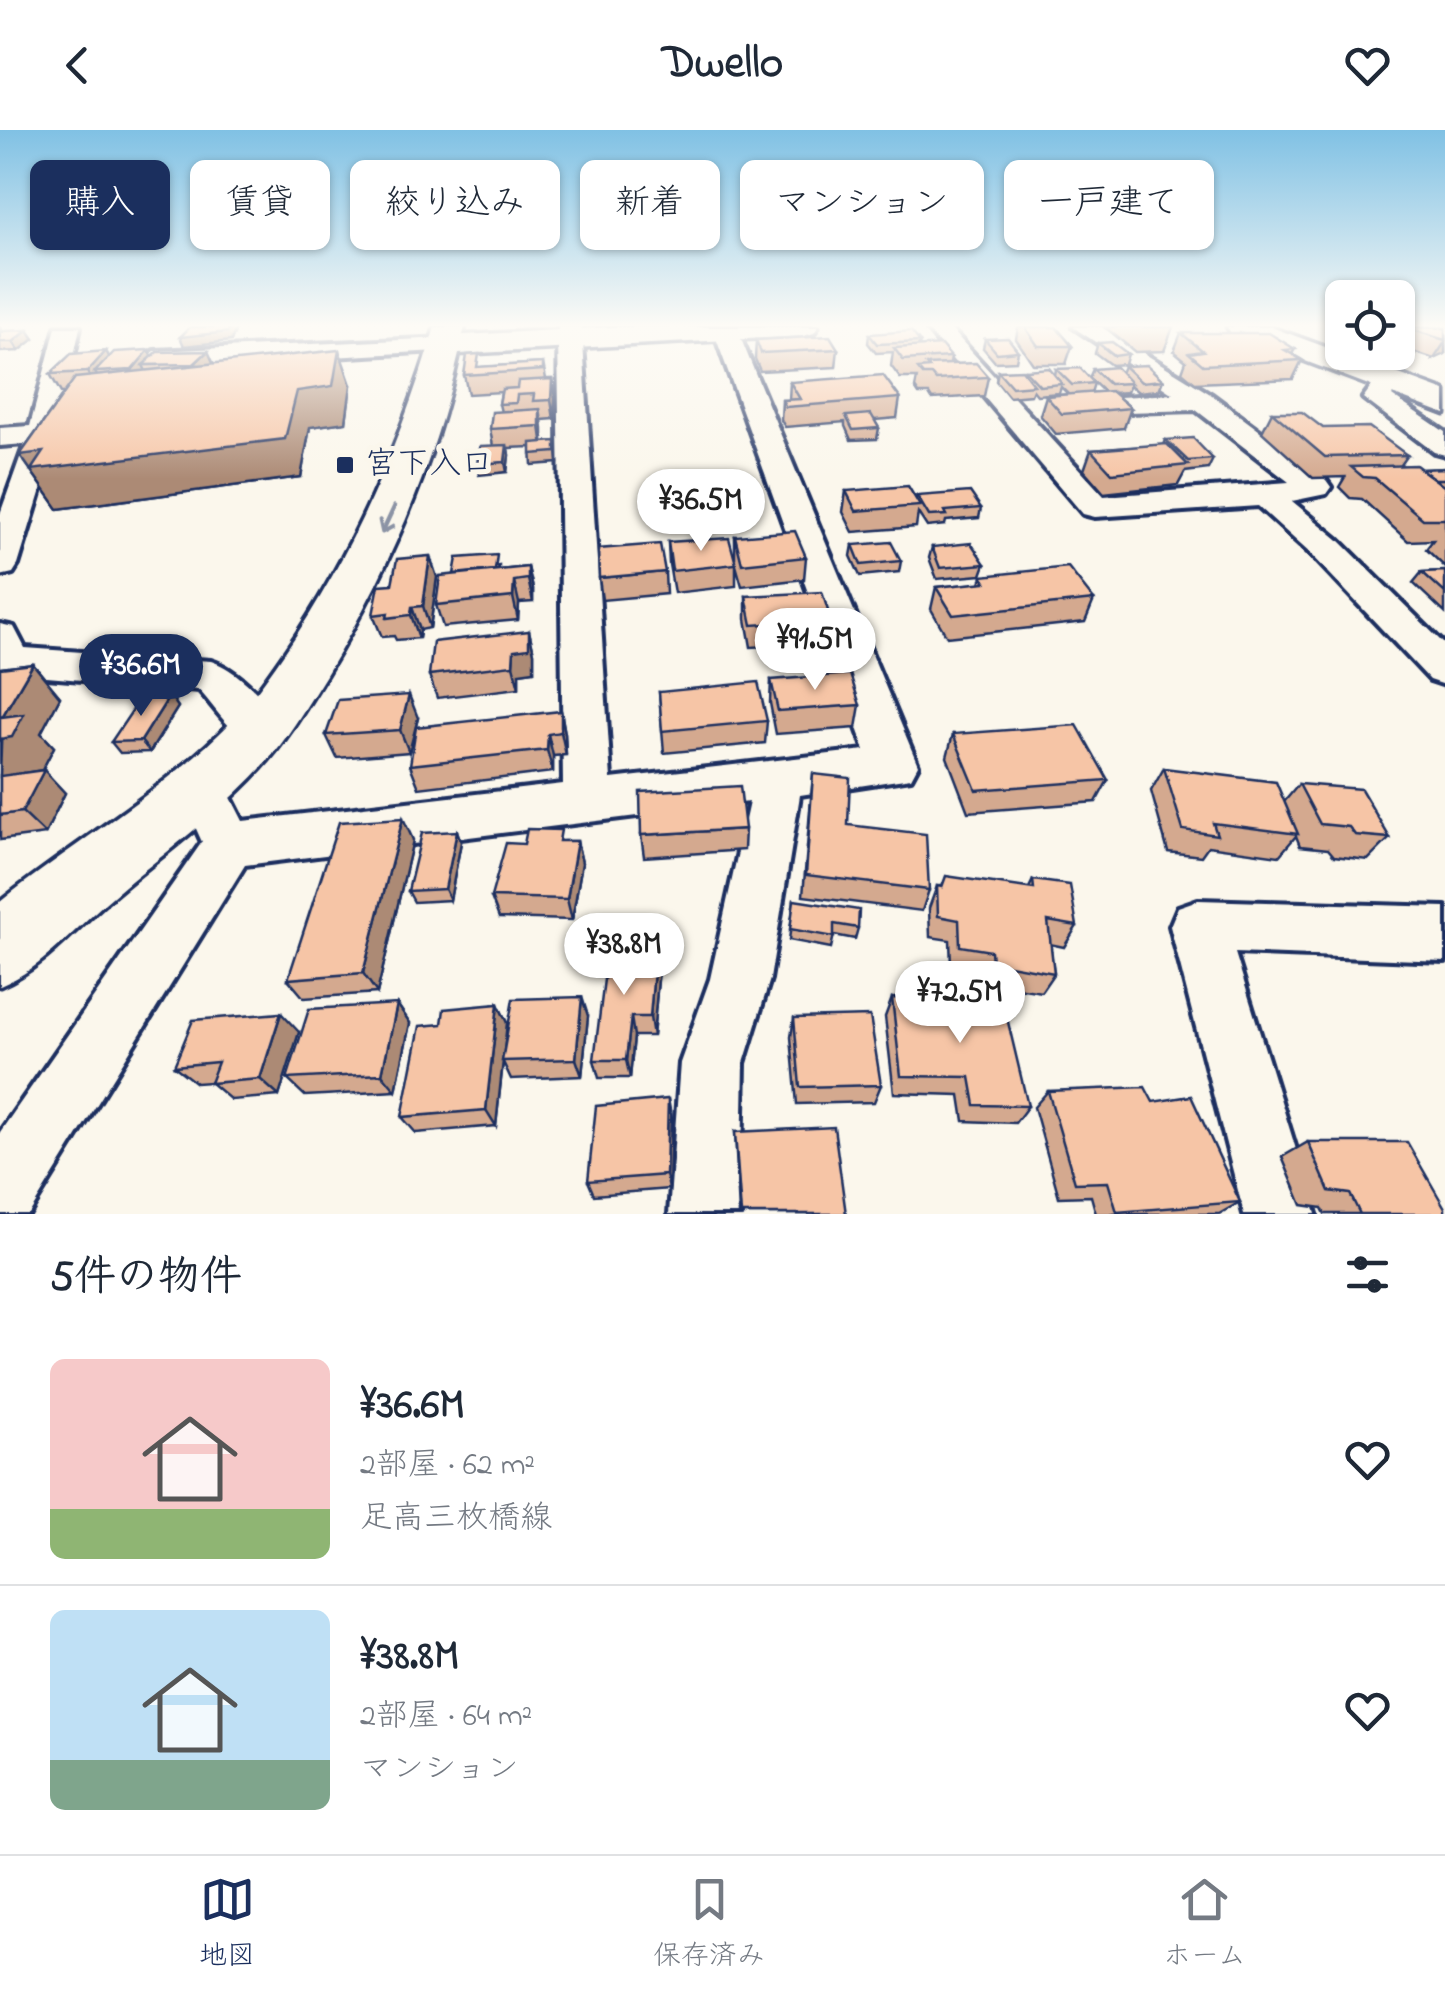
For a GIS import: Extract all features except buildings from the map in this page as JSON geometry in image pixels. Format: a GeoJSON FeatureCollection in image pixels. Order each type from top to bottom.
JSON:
{"type":"FeatureCollection","features":[{"type":"Feature","properties":{"kind":"main road"},"geometry":{"type":"LineString","coordinates":[[0,950],[261,729],[328,630],[383,531],[398,498],[425,378]]}},
{"type":"Feature","properties":{"kind":"main road"},"geometry":{"type":"LineString","coordinates":[[1380,378],[1445,402]]}},
{"type":"Feature","properties":{"kind":"main road"},"geometry":{"type":"LineString","coordinates":[[1420,378],[1445,387]]}},
{"type":"Feature","properties":{"kind":"street"},"geometry":{"type":"LineString","coordinates":[[0,565],[64,378]]}},
{"type":"Feature","properties":{"kind":"street"},"geometry":{"type":"LineString","coordinates":[[572,378],[588,802]]}},
{"type":"Feature","properties":{"kind":"street"},"geometry":{"type":"LineString","coordinates":[[0,1194],[229,845],[894,766],[744,378]]}},
{"type":"Feature","properties":{"kind":"street"},"geometry":{"type":"LineString","coordinates":[[981,378],[1096,507],[1266,496],[1314,487],[1202,401],[1165,378]]}},
{"type":"Feature","properties":{"kind":"street"},"geometry":{"type":"LineString","coordinates":[[1389,381],[1377,398],[1445,446]]}},
{"type":"Feature","properties":{"kind":"street"},"geometry":{"type":"LineString","coordinates":[[1011,412],[1202,401]]}},
{"type":"Feature","properties":{"kind":"street"},"geometry":{"type":"LineString","coordinates":[[0,437],[43,434]]}},
{"type":"Feature","properties":{"kind":"street"},"geometry":{"type":"LineString","coordinates":[[1266,496],[1325,547],[1445,670]]}},
{"type":"Feature","properties":{"kind":"street"},"geometry":{"type":"LineString","coordinates":[[0,638],[9,660],[211,676],[261,729]]}},
{"type":"Feature","properties":{"kind":"street"},"geometry":{"type":"LineString","coordinates":[[704,1214],[712,1063],[740,980],[778,779]]}},
{"type":"Feature","properties":{"kind":"street"},"geometry":{"type":"LineString","coordinates":[[200,784],[229,845]]}},
{"type":"Feature","properties":{"kind":"street"},"geometry":{"type":"LineString","coordinates":[[1280,1214],[1198,926],[1445,934]]}},
{"type":"Feature","properties":{"kind":"place","name":"宮下入口"},"geometry":{"type":"Point","coordinates":[345,465]}}]}
